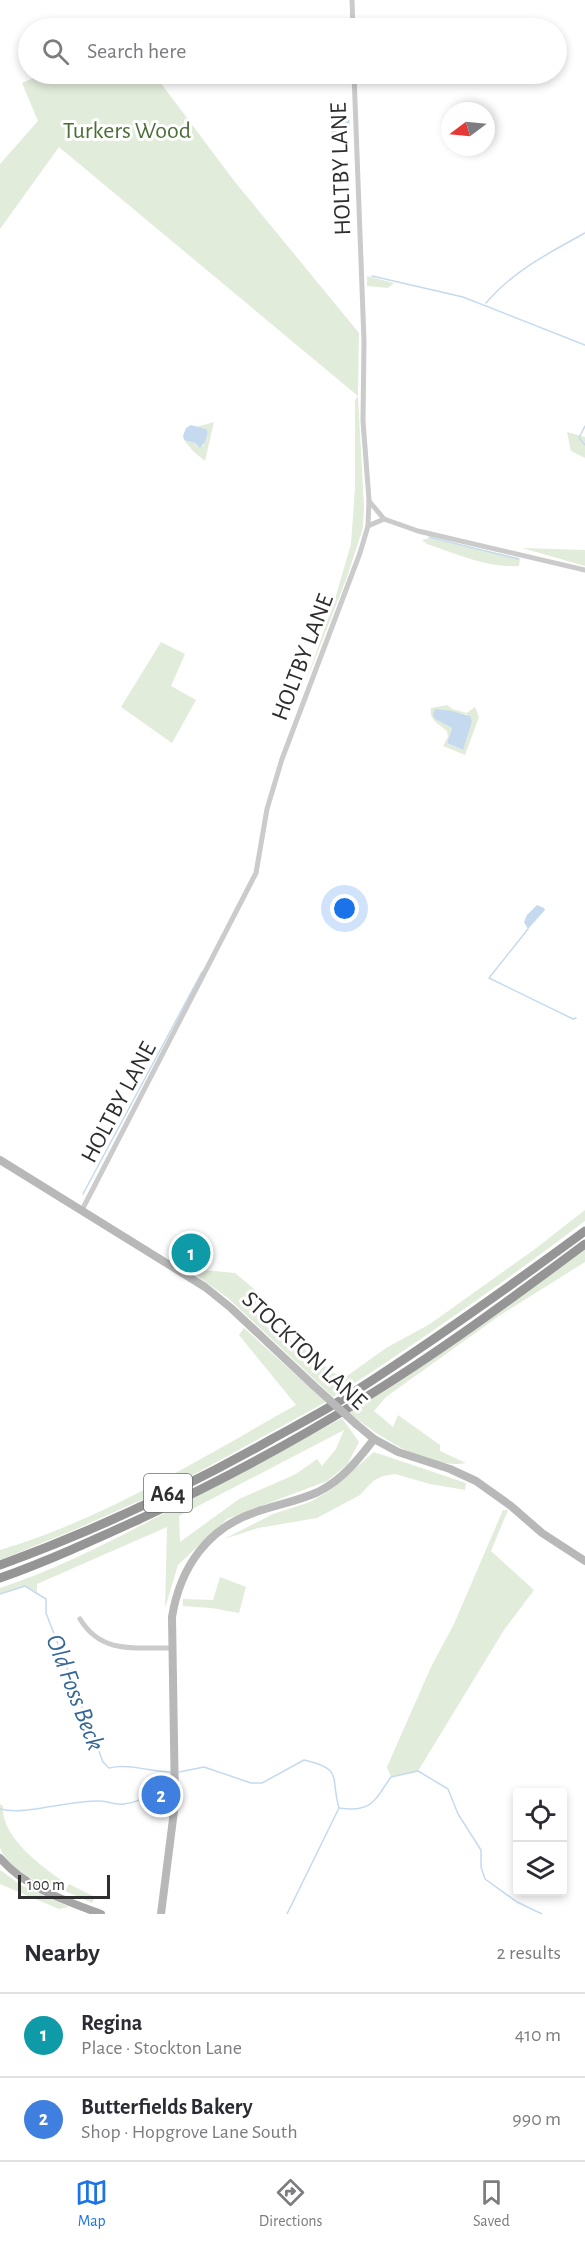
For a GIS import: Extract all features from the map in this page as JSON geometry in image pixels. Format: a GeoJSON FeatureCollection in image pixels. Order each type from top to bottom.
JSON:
{"type":"FeatureCollection","features":[{"type":"Feature","properties":{"kind":"highway","name":"A64"},"geometry":{"type":"LineString","coordinates":[[0,1565],[99,1525],[169,1493],[300,1424],[448,1330],[585,1231]]}},
{"type":"Feature","properties":{"kind":"highway","name":"A64"},"geometry":{"type":"LineString","coordinates":[[0,1578],[114,1531],[305,1434],[456,1338],[585,1244]]}},
{"type":"Feature","properties":{"kind":"main road"},"geometry":{"type":"LineString","coordinates":[[0,1858],[29,1884],[101,1914]]}},
{"type":"Feature","properties":{"kind":"main road"},"geometry":{"type":"LineString","coordinates":[[0,1866],[11,1870]]}},
{"type":"Feature","properties":{"kind":"street"},"geometry":{"type":"LineString","coordinates":[[352,0],[353,18]]}},
{"type":"Feature","properties":{"kind":"street","name":"HOLTBY LANE"},"geometry":{"type":"LineString","coordinates":[[82,1210],[256,873],[267,809],[282,759],[360,553],[368,526],[369,500],[363,431],[364,341],[354,84]]}},
{"type":"Feature","properties":{"kind":"street"},"geometry":{"type":"LineString","coordinates":[[369,500],[384,519],[418,531],[585,570]]}},
{"type":"Feature","properties":{"kind":"street"},"geometry":{"type":"LineString","coordinates":[[368,526],[384,519]]}},
{"type":"Feature","properties":{"kind":"street","name":"STOCKTON LANE"},"geometry":{"type":"LineString","coordinates":[[0,1160],[205,1287],[374,1439],[398,1452],[458,1472],[476,1481],[511,1506],[542,1533],[585,1561]]}},
{"type":"Feature","properties":{"kind":"street"},"geometry":{"type":"LineString","coordinates":[[161,1914],[175,1803],[172,1617],[178,1590],[192,1559],[208,1539],[237,1520],[307,1497],[333,1484],[359,1459],[374,1439]]}},
{"type":"Feature","properties":{"kind":"street"},"geometry":{"type":"LineString","coordinates":[[80,1618],[92,1635],[107,1644],[124,1647],[172,1648]]}},
{"type":"Feature","properties":{"kind":"green space","name":"Turkers Wood"},"geometry":{"type":"Polygon","coordinates":[[[22,84],[162,84],[235,182],[359,333],[358,396],[59,147],[0,229],[0,164],[38,121],[22,84]]]}},
{"type":"Feature","properties":{"kind":"green space"},"geometry":{"type":"Polygon","coordinates":[[[367,276],[394,283],[388,288],[367,286],[367,276]]]}},
{"type":"Feature","properties":{"kind":"green space"},"geometry":{"type":"Polygon","coordinates":[[[358,396],[363,528],[347,577],[304,687],[335,599],[351,544],[355,488],[355,400],[358,396]]]}},
{"type":"Feature","properties":{"kind":"green space"},"geometry":{"type":"Polygon","coordinates":[[[214,422],[205,461],[184,440],[195,443],[197,446],[203,446],[208,432],[206,429],[196,427],[214,422]]]}},
{"type":"Feature","properties":{"kind":"green space"},"geometry":{"type":"Polygon","coordinates":[[[567,432],[585,437],[585,458],[571,451],[567,432]]]}},
{"type":"Feature","properties":{"kind":"green space"},"geometry":{"type":"Polygon","coordinates":[[[430,538],[520,558],[519,566],[495,565],[472,559],[427,544],[422,540],[430,538]]]}},
{"type":"Feature","properties":{"kind":"green space"},"geometry":{"type":"Polygon","coordinates":[[[522,548],[585,550],[585,566],[522,548]]]}},
{"type":"Feature","properties":{"kind":"green space"},"geometry":{"type":"Polygon","coordinates":[[[161,642],[185,654],[171,686],[196,700],[172,743],[121,707],[161,642]]]}},
{"type":"Feature","properties":{"kind":"green space"},"geometry":{"type":"Polygon","coordinates":[[[447,705],[452,709],[467,713],[475,707],[479,717],[465,755],[443,746],[448,737],[447,731],[433,719],[431,708],[447,705]],[[435,710],[435,719],[452,728],[447,743],[463,750],[467,714],[435,710]]]}},
{"type":"Feature","properties":{"kind":"green space"},"geometry":{"type":"Polygon","coordinates":[[[585,1210],[585,1221],[429,1333],[333,1397],[228,1298],[193,1273],[194,1269],[235,1273],[259,1293],[256,1302],[262,1324],[301,1346],[333,1373],[347,1376],[386,1348],[430,1324],[585,1210]]]}},
{"type":"Feature","properties":{"kind":"green space"},"geometry":{"type":"Polygon","coordinates":[[[585,1249],[585,1262],[499,1316],[386,1397],[374,1411],[393,1427],[398,1415],[440,1445],[440,1451],[466,1463],[451,1464],[419,1456],[387,1440],[347,1411],[585,1249]]]}},
{"type":"Feature","properties":{"kind":"green space"},"geometry":{"type":"Polygon","coordinates":[[[244,1328],[326,1402],[175,1485],[0,1560],[0,1550],[77,1522],[152,1486],[296,1405],[239,1335],[244,1328]]]}},
{"type":"Feature","properties":{"kind":"green space"},"geometry":{"type":"Polygon","coordinates":[[[342,1418],[359,1442],[347,1465],[327,1481],[227,1519],[178,1565],[165,1608],[167,1527],[37,1584],[37,1592],[25,1586],[0,1594],[0,1588],[98,1547],[342,1418]],[[344,1430],[179,1516],[180,1542],[239,1499],[296,1474],[317,1459],[322,1466],[336,1449],[344,1430]]]}},
{"type":"Feature","properties":{"kind":"green space"},"geometry":{"type":"Polygon","coordinates":[[[374,1452],[466,1483],[465,1490],[430,1484],[395,1474],[383,1476],[373,1481],[360,1495],[317,1518],[258,1528],[224,1539],[273,1514],[310,1502],[329,1491],[374,1452]]]}},
{"type":"Feature","properties":{"kind":"green space"},"geometry":{"type":"Polygon","coordinates":[[[503,1510],[508,1510],[491,1551],[534,1590],[504,1630],[418,1771],[391,1777],[387,1767],[431,1667],[454,1624],[503,1510]]]}},
{"type":"Feature","properties":{"kind":"green space"},"geometry":{"type":"Polygon","coordinates":[[[220,1577],[246,1587],[239,1613],[183,1606],[183,1599],[213,1600],[220,1577]]]}},
{"type":"Feature","properties":{"kind":"green space"},"geometry":{"type":"Polygon","coordinates":[[[0,1804],[3,1806],[8,1828],[15,1839],[34,1859],[64,1882],[60,1889],[25,1874],[9,1862],[3,1854],[0,1847],[0,1804]]]}},
{"type":"Feature","properties":{"kind":"green space"},"geometry":{"type":"Polygon","coordinates":[[[0,1870],[21,1885],[69,1907],[59,1909],[0,1884],[0,1870]]]}},
{"type":"Feature","properties":{"kind":"green space"},"geometry":{"type":"Polygon","coordinates":[[[69,1884],[95,1897],[92,1903],[65,1891],[69,1884]]]}},
{"type":"Feature","properties":{"kind":"water"},"geometry":{"type":"Polygon","coordinates":[[[344,108],[349,118],[349,128],[344,136],[334,140],[331,121],[335,112],[344,108]]]}},
{"type":"Feature","properties":{"kind":"water"},"geometry":{"type":"Polygon","coordinates":[[[191,425],[206,429],[208,432],[200,448],[195,443],[184,440],[186,428],[191,425]]]}},
{"type":"Feature","properties":{"kind":"water"},"geometry":{"type":"Polygon","coordinates":[[[435,709],[470,716],[472,721],[463,750],[447,743],[452,728],[435,719],[433,715],[435,709]]]}},
{"type":"Feature","properties":{"kind":"water"},"geometry":{"type":"Polygon","coordinates":[[[537,905],[545,910],[528,929],[524,922],[527,915],[537,905]]]}},
{"type":"Feature","properties":{"kind":"waterway"},"geometry":{"type":"LineString","coordinates":[[486,303],[520,272],[585,233]]}},
{"type":"Feature","properties":{"kind":"waterway"},"geometry":{"type":"LineString","coordinates":[[372,276],[463,297],[585,345]]}},
{"type":"Feature","properties":{"kind":"waterway"},"geometry":{"type":"LineString","coordinates":[[585,426],[579,438],[585,445]]}},
{"type":"Feature","properties":{"kind":"waterway"},"geometry":{"type":"LineString","coordinates":[[429,537],[518,559]]}},
{"type":"Feature","properties":{"kind":"waterway"},"geometry":{"type":"LineString","coordinates":[[528,929],[489,978],[573,1019],[576,1018]]}},
{"type":"Feature","properties":{"kind":"waterway"},"geometry":{"type":"LineString","coordinates":[[83,1194],[202,972]]}},
{"type":"Feature","properties":{"kind":"waterway","name":"Old Foss Beck"},"geometry":{"type":"LineString","coordinates":[[0,1594],[25,1586],[46,1599],[46,1613],[103,1762],[109,1768],[132,1767],[171,1772]]}},
{"type":"Feature","properties":{"kind":"waterway","name":"Old Foss Beck"},"geometry":{"type":"LineString","coordinates":[[179,1772],[204,1767],[251,1783],[262,1783],[304,1760],[317,1763],[330,1771],[335,1782],[339,1808],[359,1809],[376,1799],[391,1777],[418,1771],[448,1789],[458,1814],[481,1850],[481,1867],[485,1879],[517,1902],[542,1914]]}},
{"type":"Feature","properties":{"kind":"waterway"},"geometry":{"type":"LineString","coordinates":[[0,1809],[11,1811],[35,1809],[89,1801],[124,1804],[137,1801],[149,1794]]}},
{"type":"Feature","properties":{"kind":"waterway"},"geometry":{"type":"LineString","coordinates":[[287,1914],[339,1808]]}},
{"type":"Feature","properties":{"kind":"place","name":"Regina"},"geometry":{"type":"Point","coordinates":[191,1253]}},
{"type":"Feature","properties":{"kind":"place","name":"Butterfields Bakery"},"geometry":{"type":"Point","coordinates":[161,1795]}}]}
